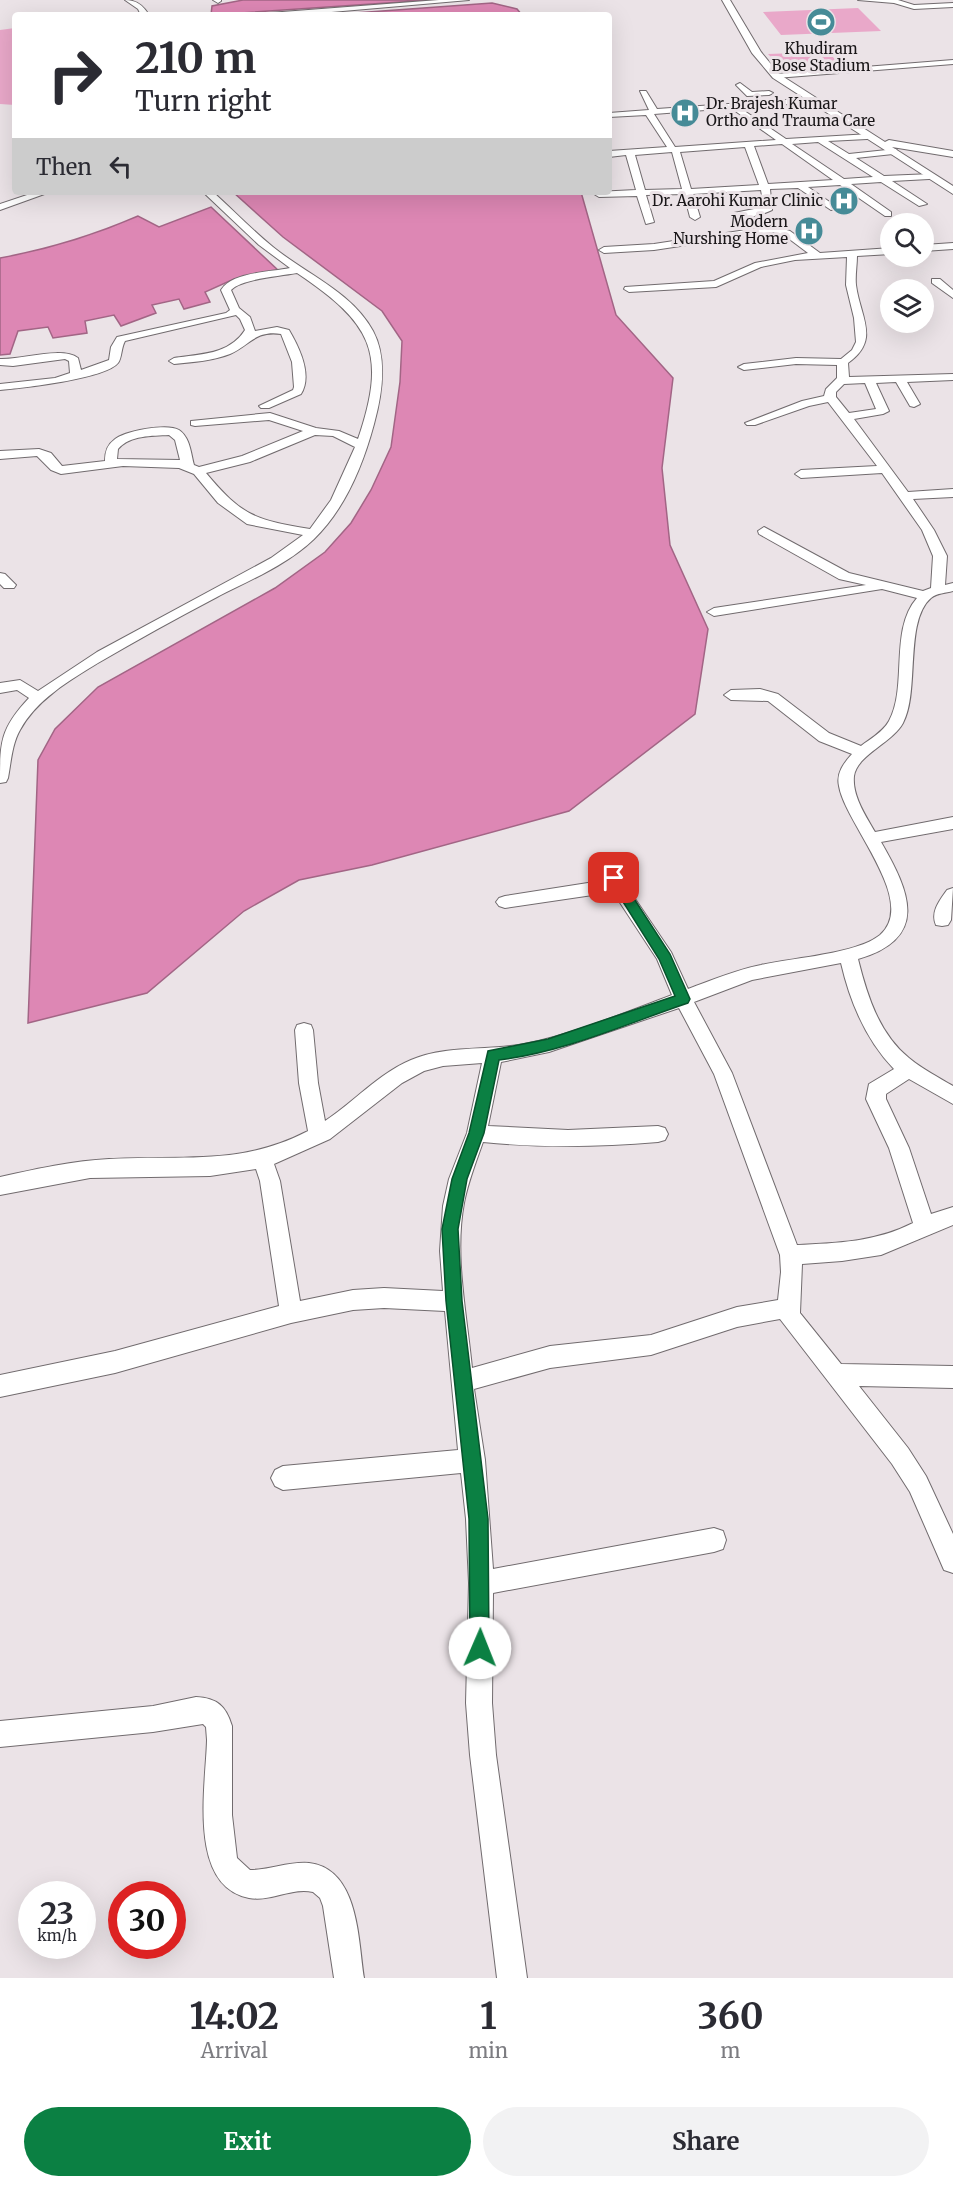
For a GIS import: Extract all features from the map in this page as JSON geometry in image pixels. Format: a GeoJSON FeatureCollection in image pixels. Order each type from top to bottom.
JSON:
{"type":"FeatureCollection","features":[{"type":"Feature","properties":{"kind":"main road"},"geometry":{"type":"LineString","coordinates":[[726,0],[757,52],[776,76],[953,191]]}},
{"type":"Feature","properties":{"kind":"main road"},"geometry":{"type":"LineString","coordinates":[[867,136],[902,146],[953,154]]}},
{"type":"Feature","properties":{"kind":"street"},"geometry":{"type":"LineString","coordinates":[[130,1],[140,0]]}},
{"type":"Feature","properties":{"kind":"street"},"geometry":{"type":"LineString","coordinates":[[308,12],[466,0]]}},
{"type":"Feature","properties":{"kind":"street"},"geometry":{"type":"LineString","coordinates":[[861,0],[898,0]]}},
{"type":"Feature","properties":{"kind":"street"},"geometry":{"type":"LineString","coordinates":[[130,1],[143,12]]}},
{"type":"Feature","properties":{"kind":"street"},"geometry":{"type":"LineString","coordinates":[[890,1],[914,8],[953,5]]}},
{"type":"Feature","properties":{"kind":"street"},"geometry":{"type":"LineString","coordinates":[[776,76],[953,62]]}},
{"type":"Feature","properties":{"kind":"street"},"geometry":{"type":"LineString","coordinates":[[740,85],[753,94],[794,88]]}},
{"type":"Feature","properties":{"kind":"street"},"geometry":{"type":"LineString","coordinates":[[643,93],[654,122],[673,149],[695,217]]}},
{"type":"Feature","properties":{"kind":"street"},"geometry":{"type":"LineString","coordinates":[[612,115],[812,100]]}},
{"type":"Feature","properties":{"kind":"street"},"geometry":{"type":"LineString","coordinates":[[731,105],[887,213]]}},
{"type":"Feature","properties":{"kind":"street"},"geometry":{"type":"LineString","coordinates":[[735,117],[747,117]]}},
{"type":"Feature","properties":{"kind":"street"},"geometry":{"type":"LineString","coordinates":[[654,122],[669,122]]}},
{"type":"Feature","properties":{"kind":"street"},"geometry":{"type":"LineString","coordinates":[[612,154],[822,141],[867,136]]}},
{"type":"Feature","properties":{"kind":"street"},"geometry":{"type":"LineString","coordinates":[[822,141],[922,204]]}},
{"type":"Feature","properties":{"kind":"street"},"geometry":{"type":"LineString","coordinates":[[737,215],[767,210],[769,205],[764,187],[752,161],[749,145]]}},
{"type":"Feature","properties":{"kind":"street"},"geometry":{"type":"LineString","coordinates":[[847,156],[893,152]]}},
{"type":"Feature","properties":{"kind":"street"},"geometry":{"type":"LineString","coordinates":[[630,153],[649,222]]}},
{"type":"Feature","properties":{"kind":"street"},"geometry":{"type":"LineString","coordinates":[[612,194],[929,176]]}},
{"type":"Feature","properties":{"kind":"street"},"geometry":{"type":"LineString","coordinates":[[800,185],[831,207]]}},
{"type":"Feature","properties":{"kind":"street"},"geometry":{"type":"LineString","coordinates":[[0,207],[36,195]]}},
{"type":"Feature","properties":{"kind":"street"},"geometry":{"type":"LineString","coordinates":[[0,778],[4,754],[12,730],[30,706],[88,663],[262,568],[298,545],[313,532],[334,505],[362,445],[375,395],[376,367],[369,332],[348,307],[256,238],[211,195]]}},
{"type":"Feature","properties":{"kind":"street"},"geometry":{"type":"LineString","coordinates":[[604,250],[654,247],[773,229],[787,233],[817,255]]}},
{"type":"Feature","properties":{"kind":"street"},"geometry":{"type":"LineString","coordinates":[[934,247],[953,246]]}},
{"type":"Feature","properties":{"kind":"street"},"geometry":{"type":"LineString","coordinates":[[629,289],[716,284],[762,263],[817,255],[880,252]]}},
{"type":"Feature","properties":{"kind":"street"},"geometry":{"type":"LineString","coordinates":[[744,367],[796,362],[843,362],[857,352],[861,342],[859,318],[851,285],[852,254]]}},
{"type":"Feature","properties":{"kind":"street"},"geometry":{"type":"LineString","coordinates":[[174,361],[232,351],[247,336],[250,330],[248,321],[235,310],[226,290],[229,285],[243,280],[298,270]]}},
{"type":"Feature","properties":{"kind":"street"},"geometry":{"type":"LineString","coordinates":[[936,282],[951,291]]}},
{"type":"Feature","properties":{"kind":"street"},"geometry":{"type":"LineString","coordinates":[[0,387],[42,383],[76,376],[111,364],[118,342],[125,337],[230,315],[235,310]]}},
{"type":"Feature","properties":{"kind":"street"},"geometry":{"type":"LineString","coordinates":[[247,336],[277,330],[285,332],[302,378],[301,389],[265,406]]}},
{"type":"Feature","properties":{"kind":"street"},"geometry":{"type":"LineString","coordinates":[[0,362],[68,356],[74,360],[76,376]]}},
{"type":"Feature","properties":{"kind":"street"},"geometry":{"type":"LineString","coordinates":[[843,362],[843,374],[840,381],[830,391],[831,398],[928,530],[947,563],[944,590]]}},
{"type":"Feature","properties":{"kind":"street"},"geometry":{"type":"LineString","coordinates":[[840,381],[953,377]]}},
{"type":"Feature","properties":{"kind":"street"},"geometry":{"type":"LineString","coordinates":[[900,379],[914,404]]}},
{"type":"Feature","properties":{"kind":"street"},"geometry":{"type":"LineString","coordinates":[[846,417],[884,411],[870,381]]}},
{"type":"Feature","properties":{"kind":"street"},"geometry":{"type":"LineString","coordinates":[[751,423],[831,398]]}},
{"type":"Feature","properties":{"kind":"street"},"geometry":{"type":"LineString","coordinates":[[195,423],[270,416],[314,431],[335,433],[362,445]]}},
{"type":"Feature","properties":{"kind":"street"},"geometry":{"type":"LineString","coordinates":[[0,455],[40,453],[48,458],[52,466],[61,470],[111,463],[158,462],[193,468],[246,459],[314,431]]}},
{"type":"Feature","properties":{"kind":"street"},"geometry":{"type":"LineString","coordinates":[[111,463],[112,447],[117,442],[140,434],[175,432],[193,468],[222,500],[252,521],[313,532]]}},
{"type":"Feature","properties":{"kind":"street"},"geometry":{"type":"LineString","coordinates":[[801,474],[885,469]]}},
{"type":"Feature","properties":{"kind":"street"},"geometry":{"type":"LineString","coordinates":[[905,496],[953,493]]}},
{"type":"Feature","properties":{"kind":"street"},"geometry":{"type":"LineString","coordinates":[[764,531],[844,576],[884,586],[944,590]]}},
{"type":"Feature","properties":{"kind":"street"},"geometry":{"type":"LineString","coordinates":[[714,612],[884,586]]}},
{"type":"Feature","properties":{"kind":"street"},"geometry":{"type":"LineString","coordinates":[[0,1186],[68,1171],[120,1167],[227,1165],[262,1159],[320,1135],[339,1123],[409,1068],[431,1061],[524,1052],[683,999],[748,974],[874,948],[886,940],[897,923],[898,901],[895,886],[852,803],[846,783],[849,768],[890,731],[900,715],[905,656],[920,602],[944,590]]}},
{"type":"Feature","properties":{"kind":"street"},"geometry":{"type":"LineString","coordinates":[[0,688],[20,685],[39,698]]}},
{"type":"Feature","properties":{"kind":"street"},"geometry":{"type":"LineString","coordinates":[[731,695],[760,694],[773,698],[824,737],[864,753]]}},
{"type":"Feature","properties":{"kind":"street"},"geometry":{"type":"LineString","coordinates":[[872,838],[953,823]]}},
{"type":"Feature","properties":{"kind":"street"},"geometry":{"type":"LineString","coordinates":[[608,857],[617,885],[665,957],[683,999],[713,1052],[733,1097],[790,1255],[793,1281],[788,1308],[796,1328],[837,1375],[900,1456],[918,1484],[953,1561]]}},
{"type":"Feature","properties":{"kind":"street"},"geometry":{"type":"LineString","coordinates":[[505,902],[617,885]]}},
{"type":"Feature","properties":{"kind":"street"},"geometry":{"type":"LineString","coordinates":[[942,920],[943,910],[953,894]]}},
{"type":"Feature","properties":{"kind":"street"},"geometry":{"type":"LineString","coordinates":[[848,955],[855,984],[869,1016],[892,1054],[909,1069],[953,1096]]}},
{"type":"Feature","properties":{"kind":"street"},"geometry":{"type":"LineString","coordinates":[[304,1030],[312,1111],[320,1135]]}},
{"type":"Feature","properties":{"kind":"street"},"geometry":{"type":"LineString","coordinates":[[493,1055],[477,1133],[459,1179],[450,1229],[462,1382],[473,1460],[481,1583],[479,1703],[483,1755],[512,1978]]}},
{"type":"Feature","properties":{"kind":"street"},"geometry":{"type":"LineString","coordinates":[[909,1069],[880,1086],[876,1090],[876,1099],[899,1148],[924,1225]]}},
{"type":"Feature","properties":{"kind":"street"},"geometry":{"type":"LineString","coordinates":[[477,1133],[543,1139],[616,1138],[658,1134]]}},
{"type":"Feature","properties":{"kind":"street"},"geometry":{"type":"LineString","coordinates":[[262,1159],[270,1181],[291,1313]]}},
{"type":"Feature","properties":{"kind":"street"},"geometry":{"type":"LineString","coordinates":[[790,1255],[873,1247],[892,1242],[924,1225],[953,1216]]}},
{"type":"Feature","properties":{"kind":"street"},"geometry":{"type":"LineString","coordinates":[[0,1386],[115,1362],[291,1313],[353,1300],[384,1298],[454,1301]]}},
{"type":"Feature","properties":{"kind":"street"},"geometry":{"type":"LineString","coordinates":[[462,1382],[550,1357],[651,1345],[737,1317],[788,1308]]}},
{"type":"Feature","properties":{"kind":"street"},"geometry":{"type":"LineString","coordinates":[[837,1375],[953,1377]]}},
{"type":"Feature","properties":{"kind":"street"},"geometry":{"type":"LineString","coordinates":[[283,1478],[473,1460]]}},
{"type":"Feature","properties":{"kind":"street"},"geometry":{"type":"LineString","coordinates":[[481,1583],[714,1540]]}},
{"type":"Feature","properties":{"kind":"street"},"geometry":{"type":"LineString","coordinates":[[0,1734],[153,1719],[196,1710],[210,1711],[218,1721],[220,1738],[219,1827],[225,1865],[233,1878],[249,1885],[302,1876],[319,1878],[330,1888],[336,1902],[349,1978]]}},
{"type":"Feature","properties":{"kind":"shaded area"},"geometry":{"type":"Polygon","coordinates":[[[243,0],[430,0],[255,12],[211,12],[212,6],[243,0]]]}},
{"type":"Feature","properties":{"kind":"shaded area"},"geometry":{"type":"Polygon","coordinates":[[[492,3],[517,9],[520,12],[368,12],[492,3]]]}},
{"type":"Feature","properties":{"kind":"shaded area","name":"Khudiram Bose Stadium"},"geometry":{"type":"Polygon","coordinates":[[[858,8],[881,31],[781,35],[763,12],[858,8]]]}},
{"type":"Feature","properties":{"kind":"shaded area"},"geometry":{"type":"Polygon","coordinates":[[[12,28],[12,105],[0,104],[0,30],[12,28]]]}},
{"type":"Feature","properties":{"kind":"shaded area"},"geometry":{"type":"Polygon","coordinates":[[[826,52],[846,67],[784,71],[768,54],[826,52]]]}},
{"type":"Feature","properties":{"kind":"shaded area"},"geometry":{"type":"Polygon","coordinates":[[[236,195],[582,195],[616,315],[673,378],[662,468],[670,545],[708,629],[695,714],[569,811],[372,865],[299,880],[244,911],[147,993],[28,1023],[38,760],[55,729],[98,687],[275,588],[325,552],[351,523],[371,490],[391,447],[400,382],[402,341],[382,311],[283,237],[236,195]]]}},
{"type":"Feature","properties":{"kind":"shaded area"},"geometry":{"type":"Polygon","coordinates":[[[211,207],[280,272],[234,279],[205,292],[210,302],[184,309],[179,299],[152,305],[156,313],[121,326],[114,315],[85,321],[87,333],[53,338],[48,327],[18,331],[10,354],[0,355],[0,258],[70,241],[138,216],[159,227],[211,207]]]}},
{"type":"Feature","properties":{"kind":"place","name":"Khudiram Bose Stadium"},"geometry":{"type":"Point","coordinates":[821,22]}},
{"type":"Feature","properties":{"kind":"place","name":"Dr. Brajesh Kumar Ortho and Trauma Care"},"geometry":{"type":"Point","coordinates":[685,113]}},
{"type":"Feature","properties":{"kind":"place","name":"Dr. Aarohi Kumar Clinic"},"geometry":{"type":"Point","coordinates":[844,201]}},
{"type":"Feature","properties":{"kind":"place","name":"Modern Nurshing Home"},"geometry":{"type":"Point","coordinates":[809,231]}},
{"type":"Feature","properties":{"kind":"route"},"geometry":{"type":"LineString","coordinates":[[480,1648],[481,1583],[476,1480],[462,1382],[454,1301],[450,1251],[453,1206],[459,1179],[477,1133],[493,1055],[524,1052],[548,1045],[683,999],[665,957],[614,878]]}}]}
